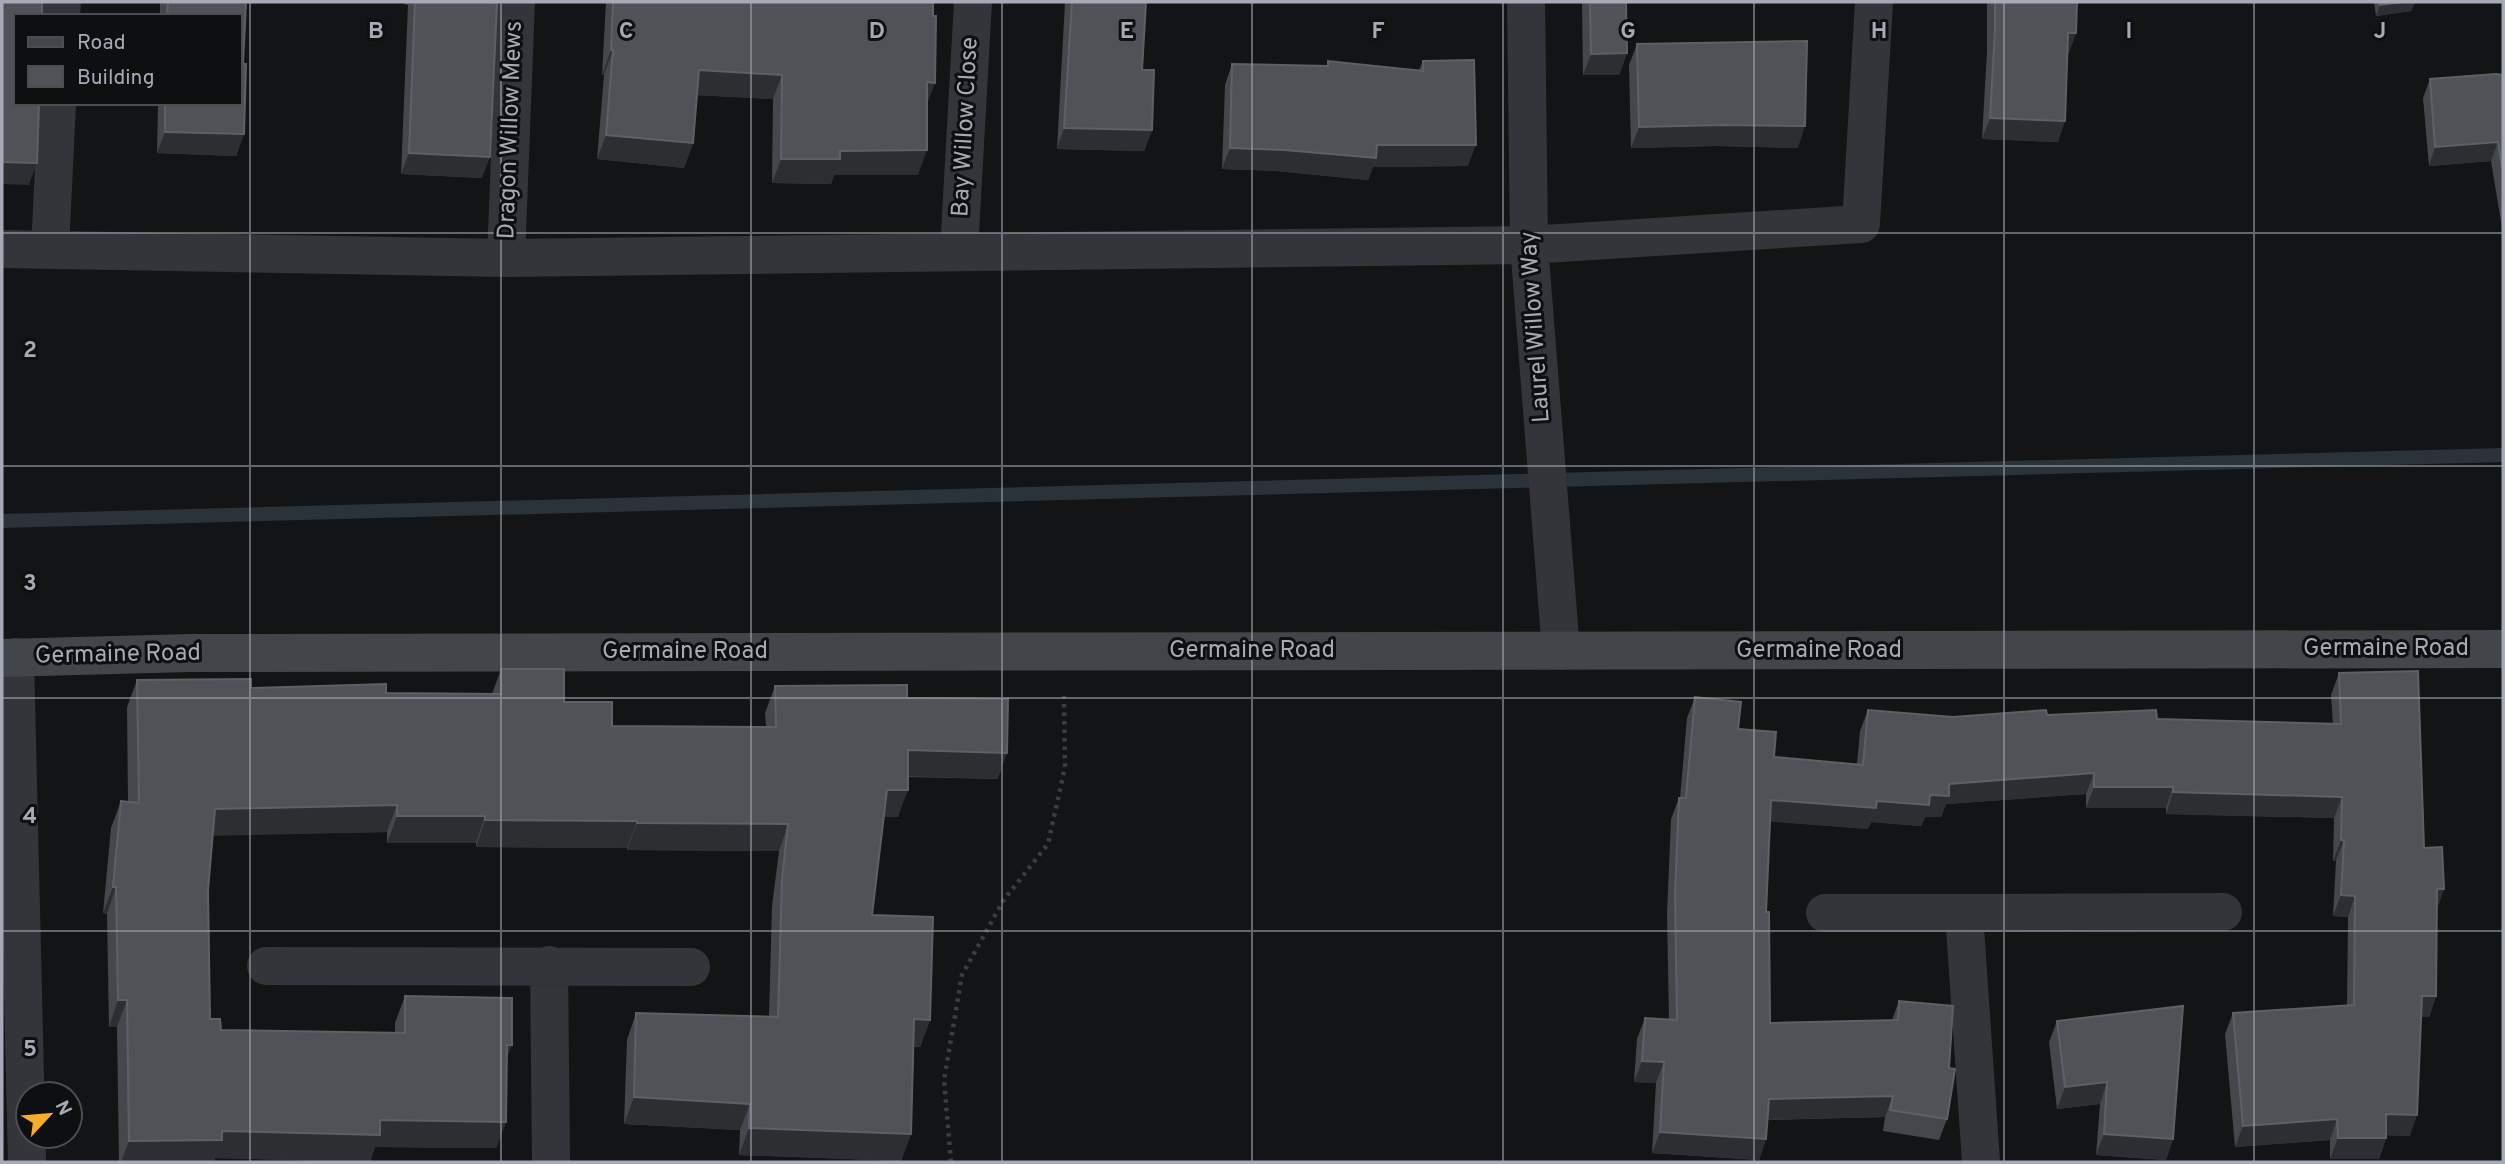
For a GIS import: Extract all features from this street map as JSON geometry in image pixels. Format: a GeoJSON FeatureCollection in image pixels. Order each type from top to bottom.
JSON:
{"type":"FeatureCollection","features":[{"type":"Feature","properties":{"kind":"street","name":"Dragon Willow Mews"},"geometry":{"type":"LineString","coordinates":[[506,258],[516,2]]}},
{"type":"Feature","properties":{"kind":"street","name":"Bay Willow Close"},"geometry":{"type":"LineString","coordinates":[[959,251],[974,2]]}},
{"type":"Feature","properties":{"kind":"street","name":"Laurel Willow Way"},"geometry":{"type":"LineString","coordinates":[[1526,2],[1529,245],[1561,651]]}},
{"type":"Feature","properties":{"kind":"street"},"geometry":{"type":"LineString","coordinates":[[2,249],[506,258],[1529,245],[1861,224],[1874,2]]}},
{"type":"Feature","properties":{"kind":"street"},"geometry":{"type":"LineString","coordinates":[[50,250],[57,105]]}},
{"type":"Feature","properties":{"kind":"street","name":"Germaine Road"},"geometry":{"type":"LineString","coordinates":[[8,657],[190,653],[2503,649]]}},
{"type":"Feature","properties":{"kind":"street"},"geometry":{"type":"LineString","coordinates":[[8,657],[27,1162]]}},
{"type":"Feature","properties":{"kind":"street"},"geometry":{"type":"LineString","coordinates":[[1825,913],[2223,912]]}},
{"type":"Feature","properties":{"kind":"street"},"geometry":{"type":"LineString","coordinates":[[1964,913],[1981,1162]]}},
{"type":"Feature","properties":{"kind":"street"},"geometry":{"type":"LineString","coordinates":[[549,965],[551,1162]]}},
{"type":"Feature","properties":{"kind":"street"},"geometry":{"type":"LineString","coordinates":[[266,966],[691,967]]}},
{"type":"Feature","properties":{"kind":"path"},"geometry":{"type":"LineString","coordinates":[[951,1162],[943,1080],[962,975],[1003,901],[1048,844],[1065,767],[1062,652]]}},
{"type":"Feature","properties":{"kind":"building"},"geometry":{"type":"Polygon","coordinates":[[[2,2],[42,2],[42,14],[14,14],[14,105],[39,105],[37,163],[2,162],[2,2]]]}},
{"type":"Feature","properties":{"kind":"building"},"geometry":{"type":"Polygon","coordinates":[[[168,2],[246,2],[244,134],[165,132],[165,105],[242,105],[242,14],[167,14],[168,2]]]}},
{"type":"Feature","properties":{"kind":"building"},"geometry":{"type":"Polygon","coordinates":[[[415,2],[497,3],[490,157],[409,153],[415,2]]]}},
{"type":"Feature","properties":{"kind":"building"},"geometry":{"type":"Polygon","coordinates":[[[613,2],[933,2],[933,16],[936,16],[935,83],[927,82],[927,150],[840,151],[840,159],[781,159],[782,75],[699,70],[693,143],[606,135],[613,50],[613,2]]]}},
{"type":"Feature","properties":{"kind":"building"},"geometry":{"type":"Polygon","coordinates":[[[1072,2],[1146,2],[1142,70],[1154,70],[1152,130],[1064,128],[1072,2]]]}},
{"type":"Feature","properties":{"kind":"building"},"geometry":{"type":"Polygon","coordinates":[[[1590,2],[1626,2],[1627,53],[1591,54],[1590,2]]]}},
{"type":"Feature","properties":{"kind":"building"},"geometry":{"type":"Polygon","coordinates":[[[1995,2],[2077,2],[2076,33],[2068,33],[2065,121],[1990,118],[1995,2]]]}},
{"type":"Feature","properties":{"kind":"building"},"geometry":{"type":"Polygon","coordinates":[[[2379,2],[2402,2],[2380,5],[2379,2]]]}},
{"type":"Feature","properties":{"kind":"building"},"geometry":{"type":"Polygon","coordinates":[[[1807,41],[1805,126],[1639,127],[1637,44],[1807,41]]]}},
{"type":"Feature","properties":{"kind":"building"},"geometry":{"type":"Polygon","coordinates":[[[1474,60],[1476,145],[1377,145],[1376,158],[1230,148],[1232,64],[1328,66],[1328,61],[1423,71],[1423,61],[1474,60]]]}},
{"type":"Feature","properties":{"kind":"building"},"geometry":{"type":"Polygon","coordinates":[[[2503,75],[2503,173],[2498,142],[2435,147],[2430,79],[2503,75]]]}},
{"type":"Feature","properties":{"kind":"building"},"geometry":{"type":"Polygon","coordinates":[[[501,669],[564,669],[564,702],[612,702],[612,726],[776,727],[775,686],[907,685],[907,698],[1008,699],[1007,753],[908,750],[908,790],[887,790],[872,915],[933,917],[930,1020],[914,1019],[911,1134],[749,1128],[750,1104],[634,1097],[636,1013],[778,1017],[782,880],[788,824],[485,820],[485,816],[397,816],[397,805],[215,809],[208,890],[210,1019],[220,1019],[221,1030],[405,1033],[405,996],[512,998],[512,1045],[507,1045],[506,1122],[380,1120],[380,1135],[222,1131],[222,1140],[129,1141],[127,1000],[118,1000],[116,887],[113,887],[121,801],[139,803],[137,680],[251,679],[251,688],[386,684],[386,693],[501,694],[501,669]]]}},
{"type":"Feature","properties":{"kind":"building"},"geometry":{"type":"Polygon","coordinates":[[[2418,671],[2424,848],[2442,847],[2444,889],[2437,889],[2436,996],[2422,996],[2417,1115],[2386,1114],[2386,1138],[2338,1138],[2337,1119],[2243,1126],[2233,1013],[2354,1005],[2355,896],[2341,895],[2344,840],[2341,840],[2342,797],[2173,792],[2173,787],[2094,787],[2094,773],[1949,784],[1949,796],[1930,795],[1929,805],[1877,801],[1876,808],[1771,800],[1766,912],[1769,912],[1770,1023],[1898,1020],[1899,1001],[1953,1006],[1949,1068],[1955,1069],[1947,1119],[1890,1110],[1893,1096],[1769,1099],[1766,1139],[1660,1132],[1664,1062],[1642,1061],[1645,1018],[1677,1020],[1675,892],[1679,798],[1686,798],[1695,697],[1741,702],[1738,729],[1776,732],[1774,757],[1863,765],[1868,710],[1953,717],[2046,710],[2047,715],[2156,710],[2157,719],[2341,724],[2339,673],[2418,671]]]}},
{"type":"Feature","properties":{"kind":"building"},"geometry":{"type":"Polygon","coordinates":[[[2183,1006],[2173,1139],[2104,1134],[2107,1082],[2065,1087],[2057,1021],[2183,1006]]]}},
{"type":"Feature","properties":{"kind":"waterway"},"geometry":{"type":"LineString","coordinates":[[2,521],[2503,455]]}}]}
